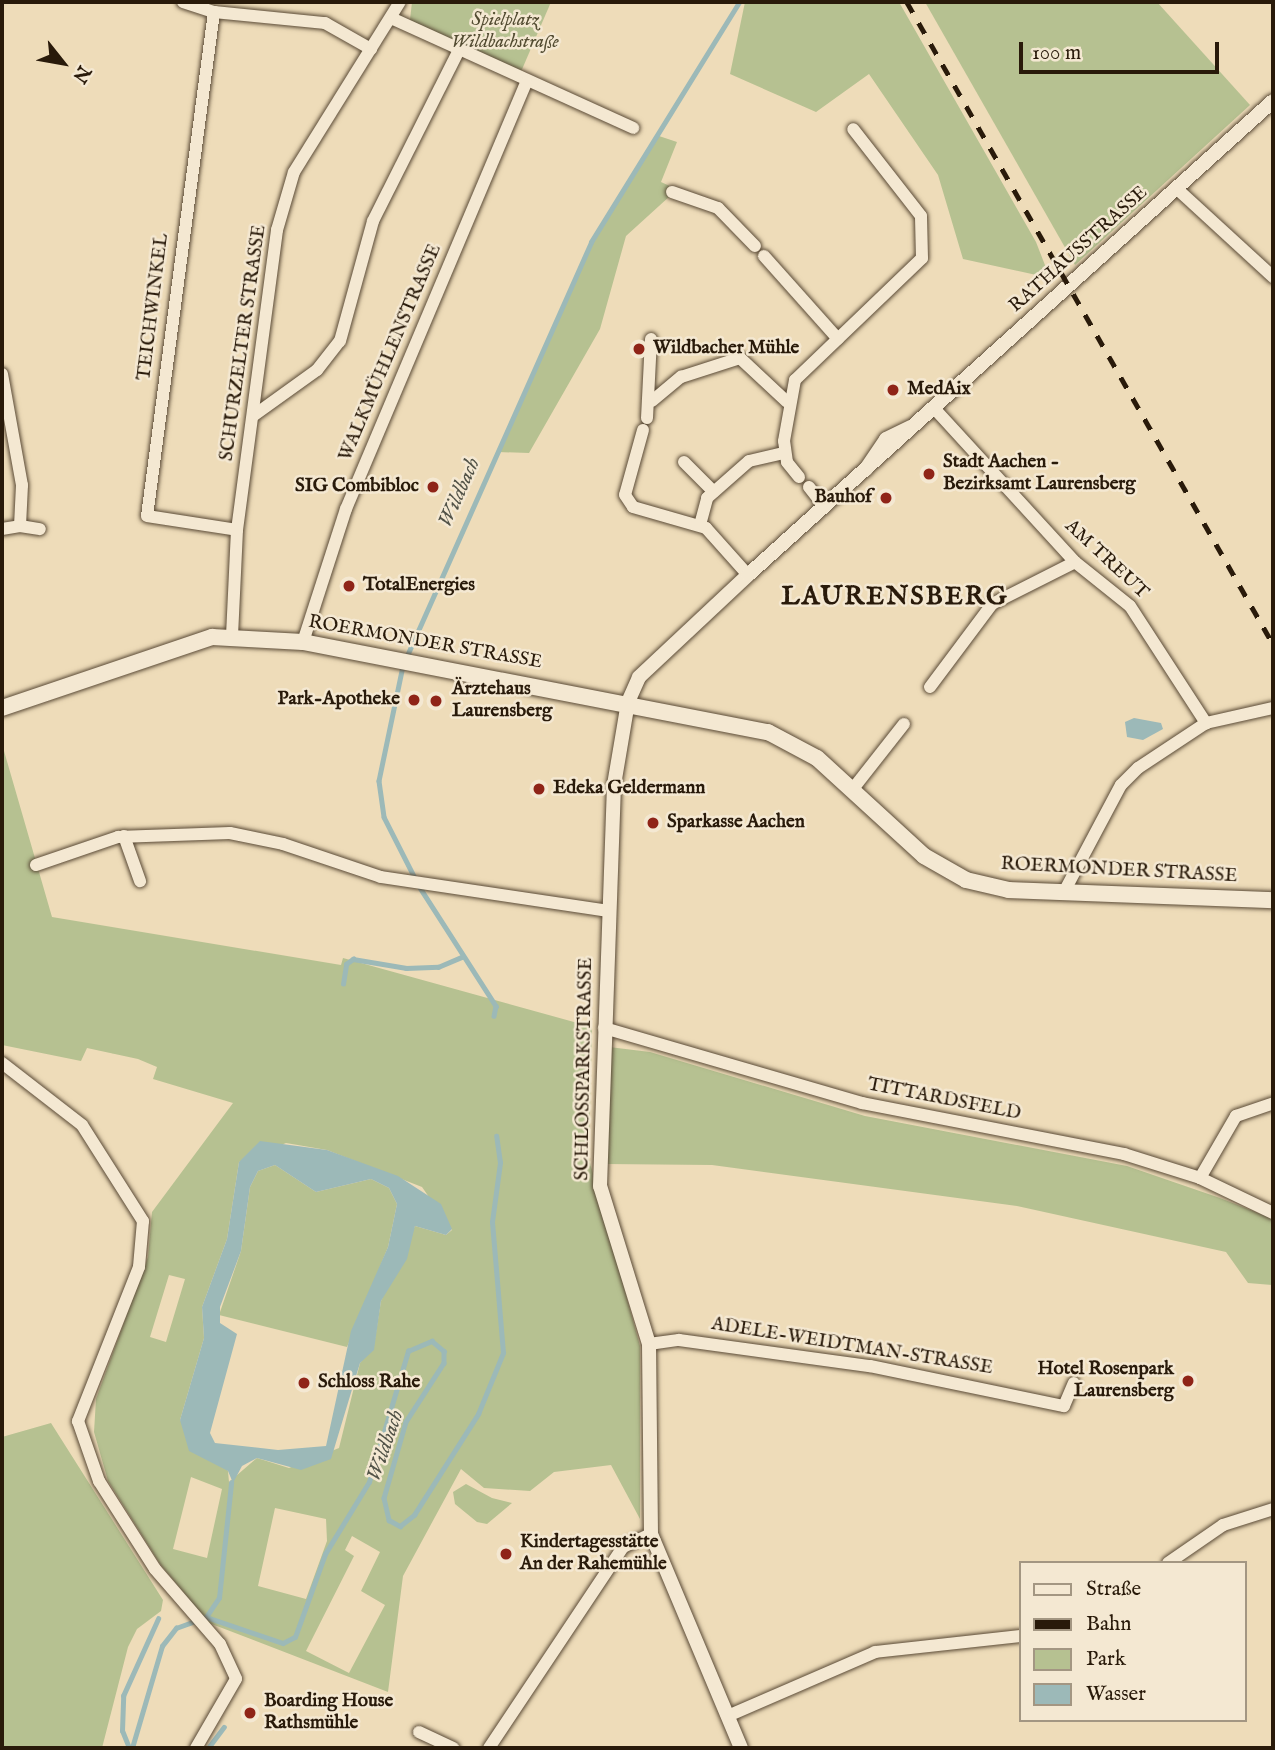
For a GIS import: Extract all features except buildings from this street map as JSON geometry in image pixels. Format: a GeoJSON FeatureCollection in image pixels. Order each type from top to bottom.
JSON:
{"type":"FeatureCollection","features":[{"type":"Feature","properties":{"kind":"main road","name":"ROERMONDER STRASSE"},"geometry":{"type":"LineString","coordinates":[[2,708],[28,702],[189,643],[232,636],[303,642],[628,702],[768,732],[817,758],[941,868],[1009,890],[1273,900]]}},
{"type":"Feature","properties":{"kind":"main road","name":"ROERMONDER STRASSE"},"geometry":{"type":"LineString","coordinates":[[2,718],[22,712],[28,702]]}},
{"type":"Feature","properties":{"kind":"street"},"geometry":{"type":"LineString","coordinates":[[183,2],[214,12],[315,21],[371,50]]}},
{"type":"Feature","properties":{"kind":"street","name":"SCHURZELTER STRASSE"},"geometry":{"type":"LineString","coordinates":[[232,636],[237,530],[277,230],[294,172],[400,2]]}},
{"type":"Feature","properties":{"kind":"street","name":"TEICHWINKEL"},"geometry":{"type":"LineString","coordinates":[[214,12],[198,116],[147,516],[237,530]]}},
{"type":"Feature","properties":{"kind":"street"},"geometry":{"type":"LineString","coordinates":[[391,19],[526,83],[633,128]]}},
{"type":"Feature","properties":{"kind":"street"},"geometry":{"type":"LineString","coordinates":[[253,416],[317,370],[340,341],[373,221],[458,52]]}},
{"type":"Feature","properties":{"kind":"street","name":"WALKMÜHLENSTRASSE"},"geometry":{"type":"LineString","coordinates":[[303,642],[346,509],[526,83]]}},
{"type":"Feature","properties":{"kind":"street","name":"RATHAUSSTRASSE"},"geometry":{"type":"LineString","coordinates":[[628,702],[639,677],[866,469],[886,439],[911,427],[1273,101]]}},
{"type":"Feature","properties":{"kind":"street"},"geometry":{"type":"LineString","coordinates":[[799,477],[785,453],[787,402],[803,370],[911,274],[924,239],[921,216],[853,129]]}},
{"type":"Feature","properties":{"kind":"street"},"geometry":{"type":"LineString","coordinates":[[1176,188],[1273,277]]}},
{"type":"Feature","properties":{"kind":"street"},"geometry":{"type":"LineString","coordinates":[[672,192],[718,208],[760,251],[838,340]]}},
{"type":"Feature","properties":{"kind":"street"},"geometry":{"type":"LineString","coordinates":[[651,339],[652,401],[625,495],[633,507],[700,525],[748,575]]}},
{"type":"Feature","properties":{"kind":"street"},"geometry":{"type":"LineString","coordinates":[[652,401],[681,377],[740,358],[787,402]]}},
{"type":"Feature","properties":{"kind":"street"},"geometry":{"type":"LineString","coordinates":[[2,374],[22,485],[20,526]]}},
{"type":"Feature","properties":{"kind":"street","name":"AM TREUT"},"geometry":{"type":"LineString","coordinates":[[933,407],[1075,562],[1130,606],[1155,636],[1206,723]]}},
{"type":"Feature","properties":{"kind":"street"},"geometry":{"type":"LineString","coordinates":[[700,525],[714,492],[749,461],[785,453]]}},
{"type":"Feature","properties":{"kind":"street"},"geometry":{"type":"LineString","coordinates":[[684,462],[714,492]]}},
{"type":"Feature","properties":{"kind":"street"},"geometry":{"type":"LineString","coordinates":[[808,487],[824,506]]}},
{"type":"Feature","properties":{"kind":"street"},"geometry":{"type":"LineString","coordinates":[[2,529],[20,526],[40,529]]}},
{"type":"Feature","properties":{"kind":"street"},"geometry":{"type":"LineString","coordinates":[[930,687],[992,604],[1075,562]]}},
{"type":"Feature","properties":{"kind":"street","name":"SCHLOSSPARKSTRASSE"},"geometry":{"type":"LineString","coordinates":[[628,702],[616,756],[600,1186],[649,1344],[651,1534],[732,1714],[741,1748]]}},
{"type":"Feature","properties":{"kind":"street"},"geometry":{"type":"LineString","coordinates":[[1063,892],[1121,785],[1206,723],[1273,708]]}},
{"type":"Feature","properties":{"kind":"street"},"geometry":{"type":"LineString","coordinates":[[852,790],[904,724]]}},
{"type":"Feature","properties":{"kind":"street"},"geometry":{"type":"LineString","coordinates":[[36,865],[124,836],[171,831],[256,837],[394,880],[609,911]]}},
{"type":"Feature","properties":{"kind":"street"},"geometry":{"type":"LineString","coordinates":[[124,836],[140,881]]}},
{"type":"Feature","properties":{"kind":"street","name":"TITTARDSFELD"},"geometry":{"type":"LineString","coordinates":[[604,1028],[862,1103],[1117,1153],[1200,1178],[1273,1213]]}},
{"type":"Feature","properties":{"kind":"street"},"geometry":{"type":"LineString","coordinates":[[2,1063],[82,1125],[143,1222],[139,1267],[78,1422],[99,1481],[155,1569],[224,1653],[236,1688],[196,1748]]}},
{"type":"Feature","properties":{"kind":"street"},"geometry":{"type":"LineString","coordinates":[[1200,1178],[1236,1116],[1256,1104],[1273,1103]]}},
{"type":"Feature","properties":{"kind":"street","name":"ADELE-WEIDTMAN-STRASSE"},"geometry":{"type":"LineString","coordinates":[[649,1344],[679,1340],[870,1366],[1064,1406],[1074,1383]]}},
{"type":"Feature","properties":{"kind":"street"},"geometry":{"type":"LineString","coordinates":[[1171,1561],[1223,1525],[1273,1509]]}},
{"type":"Feature","properties":{"kind":"street"},"geometry":{"type":"LineString","coordinates":[[489,1748],[623,1547],[651,1534]]}},
{"type":"Feature","properties":{"kind":"street"},"geometry":{"type":"LineString","coordinates":[[732,1714],[875,1652],[1020,1636]]}},
{"type":"Feature","properties":{"kind":"street"},"geometry":{"type":"LineString","coordinates":[[419,1732],[453,1748]]}},
{"type":"Feature","properties":{"kind":"green space","name":"Spielplatz Wildbachstraße"},"geometry":{"type":"Polygon","coordinates":[[[412,2],[551,2],[520,74],[410,20],[412,2]]]}},
{"type":"Feature","properties":{"kind":"green space"},"geometry":{"type":"Polygon","coordinates":[[[745,2],[899,2],[1036,242],[1050,278],[963,259],[938,175],[869,74],[816,112],[730,74],[745,2]]]}},
{"type":"Feature","properties":{"kind":"green space"},"geometry":{"type":"Polygon","coordinates":[[[925,2],[1157,2],[1250,105],[1075,265],[925,2]]]}},
{"type":"Feature","properties":{"kind":"green space"},"geometry":{"type":"Polygon","coordinates":[[[656,135],[677,142],[661,182],[674,188],[670,196],[626,236],[600,329],[529,453],[498,452],[593,242],[656,135]]]}},
{"type":"Feature","properties":{"kind":"green space"},"geometry":{"type":"Polygon","coordinates":[[[2,744],[52,917],[341,965],[343,958],[592,1027],[589,1159],[640,1346],[640,1519],[611,1465],[554,1472],[530,1491],[484,1488],[461,1469],[403,1576],[388,1692],[209,1623],[160,1564],[108,1481],[94,1432],[96,1399],[148,1257],[152,1212],[233,1103],[153,1079],[157,1067],[138,1059],[87,1048],[81,1061],[2,1045],[2,744]],[[286,1143],[239,1162],[227,1239],[202,1307],[204,1338],[180,1420],[228,1471],[229,1482],[257,1458],[289,1468],[339,1448],[360,1363],[374,1345],[381,1301],[415,1226],[446,1235],[452,1230],[422,1187],[327,1150],[286,1143]],[[169,1275],[150,1337],[166,1342],[185,1279],[169,1275]],[[191,1477],[173,1549],[207,1558],[222,1489],[191,1477]],[[275,1508],[258,1586],[306,1599],[327,1541],[326,1519],[275,1508]],[[352,1536],[345,1550],[354,1556],[306,1651],[349,1673],[385,1605],[361,1591],[380,1552],[352,1536]]]}},
{"type":"Feature","properties":{"kind":"green space"},"geometry":{"type":"Polygon","coordinates":[[[609,1047],[650,1052],[865,1116],[1127,1166],[1220,1198],[1273,1219],[1273,1285],[1248,1283],[1226,1252],[1017,1206],[712,1165],[605,1164],[609,1047]]]}},
{"type":"Feature","properties":{"kind":"green space"},"geometry":{"type":"Polygon","coordinates":[[[275,1165],[316,1192],[371,1179],[389,1188],[397,1204],[388,1247],[347,1347],[219,1315],[241,1251],[250,1187],[258,1171],[275,1165]]]}},
{"type":"Feature","properties":{"kind":"green space"},"geometry":{"type":"Polygon","coordinates":[[[51,1423],[163,1600],[161,1611],[137,1629],[128,1647],[102,1748],[2,1748],[2,1437],[51,1423]]]}},
{"type":"Feature","properties":{"kind":"green space"},"geometry":{"type":"Polygon","coordinates":[[[466,1484],[492,1498],[512,1503],[487,1524],[477,1522],[455,1504],[453,1492],[466,1484]]]}},
{"type":"Feature","properties":{"kind":"water"},"geometry":{"type":"Polygon","coordinates":[[[1134,718],[1161,723],[1163,729],[1143,740],[1127,737],[1125,722],[1134,718]]]}},
{"type":"Feature","properties":{"kind":"water"},"geometry":{"type":"Polygon","coordinates":[[[260,1141],[327,1150],[398,1176],[441,1204],[452,1229],[446,1235],[415,1226],[407,1259],[381,1301],[374,1350],[360,1363],[331,1459],[301,1470],[257,1458],[242,1466],[233,1483],[228,1471],[189,1451],[180,1420],[204,1338],[202,1307],[227,1239],[239,1162],[260,1141]],[[275,1165],[258,1171],[250,1187],[241,1251],[220,1307],[220,1323],[237,1334],[210,1433],[215,1443],[278,1450],[326,1446],[351,1331],[388,1247],[397,1204],[389,1188],[371,1179],[316,1192],[275,1165]]]}},
{"type":"Feature","properties":{"kind":"waterway","name":"Wildbach"},"geometry":{"type":"LineString","coordinates":[[406,658],[591,242],[739,2]]}},
{"type":"Feature","properties":{"kind":"waterway","name":"Wildbach"},"geometry":{"type":"LineString","coordinates":[[403,666],[379,781],[384,817],[415,878]]}},
{"type":"Feature","properties":{"kind":"waterway","name":"Wildbach"},"geometry":{"type":"LineString","coordinates":[[419,886],[496,1006],[494,1016]]}},
{"type":"Feature","properties":{"kind":"waterway"},"geometry":{"type":"LineString","coordinates":[[343,984],[346,964],[353,959],[406,968],[438,967],[462,957]]}},
{"type":"Feature","properties":{"kind":"waterway","name":"Wildbach"},"geometry":{"type":"LineString","coordinates":[[132,1748],[162,1646],[176,1628],[206,1617],[283,1643],[295,1637],[325,1554],[369,1482],[408,1351],[432,1341],[444,1351],[444,1363],[406,1422],[384,1498],[389,1520],[400,1526],[414,1515],[478,1414],[503,1353],[492,1222],[500,1163],[496,1136]]}},
{"type":"Feature","properties":{"kind":"waterway"},"geometry":{"type":"LineString","coordinates":[[206,1617],[219,1598],[231,1483]]}},
{"type":"Feature","properties":{"kind":"waterway"},"geometry":{"type":"LineString","coordinates":[[129,1748],[122,1731],[123,1696],[158,1619]]}},
{"type":"Feature","properties":{"kind":"waterway"},"geometry":{"type":"LineString","coordinates":[[208,1748],[224,1727]]}},
{"type":"Feature","properties":{"kind":"railway"},"geometry":{"type":"LineString","coordinates":[[907,2],[1273,644]]}},
{"type":"Feature","properties":{"kind":"place","name":"Wildbacher Mühle"},"geometry":{"type":"Point","coordinates":[639,349]}},
{"type":"Feature","properties":{"kind":"place","name":"MedAix"},"geometry":{"type":"Point","coordinates":[893,390]}},
{"type":"Feature","properties":{"kind":"place","name":"Stadt Aachen - Bezirksamt Laurensberg"},"geometry":{"type":"Point","coordinates":[929,474]}},
{"type":"Feature","properties":{"kind":"place","name":"SIG Combibloc"},"geometry":{"type":"Point","coordinates":[433,487]}},
{"type":"Feature","properties":{"kind":"place","name":"Bauhof"},"geometry":{"type":"Point","coordinates":[886,498]}},
{"type":"Feature","properties":{"kind":"place","name":"TotalEnergies"},"geometry":{"type":"Point","coordinates":[349,586]}},
{"type":"Feature","properties":{"kind":"place","name":"Park-Apotheke"},"geometry":{"type":"Point","coordinates":[414,700]}},
{"type":"Feature","properties":{"kind":"place","name":"Ärztehaus Laurensberg"},"geometry":{"type":"Point","coordinates":[436,701]}},
{"type":"Feature","properties":{"kind":"place","name":"Edeka Geldermann"},"geometry":{"type":"Point","coordinates":[539,789]}},
{"type":"Feature","properties":{"kind":"place","name":"Sparkasse Aachen"},"geometry":{"type":"Point","coordinates":[653,823]}},
{"type":"Feature","properties":{"kind":"place","name":"Hotel Rosenpark Laurensberg"},"geometry":{"type":"Point","coordinates":[1188,1381]}},
{"type":"Feature","properties":{"kind":"place","name":"Schloss Rahe"},"geometry":{"type":"Point","coordinates":[304,1383]}},
{"type":"Feature","properties":{"kind":"place","name":"Kindertagesstätte An der Rahemühle"},"geometry":{"type":"Point","coordinates":[506,1554]}},
{"type":"Feature","properties":{"kind":"place","name":"Boarding House Rathsmühle"},"geometry":{"type":"Point","coordinates":[250,1713]}},
{"type":"Feature","properties":{"kind":"district","name":"LAURENSBERG"},"geometry":{"type":"Point","coordinates":[895,597]}}]}
